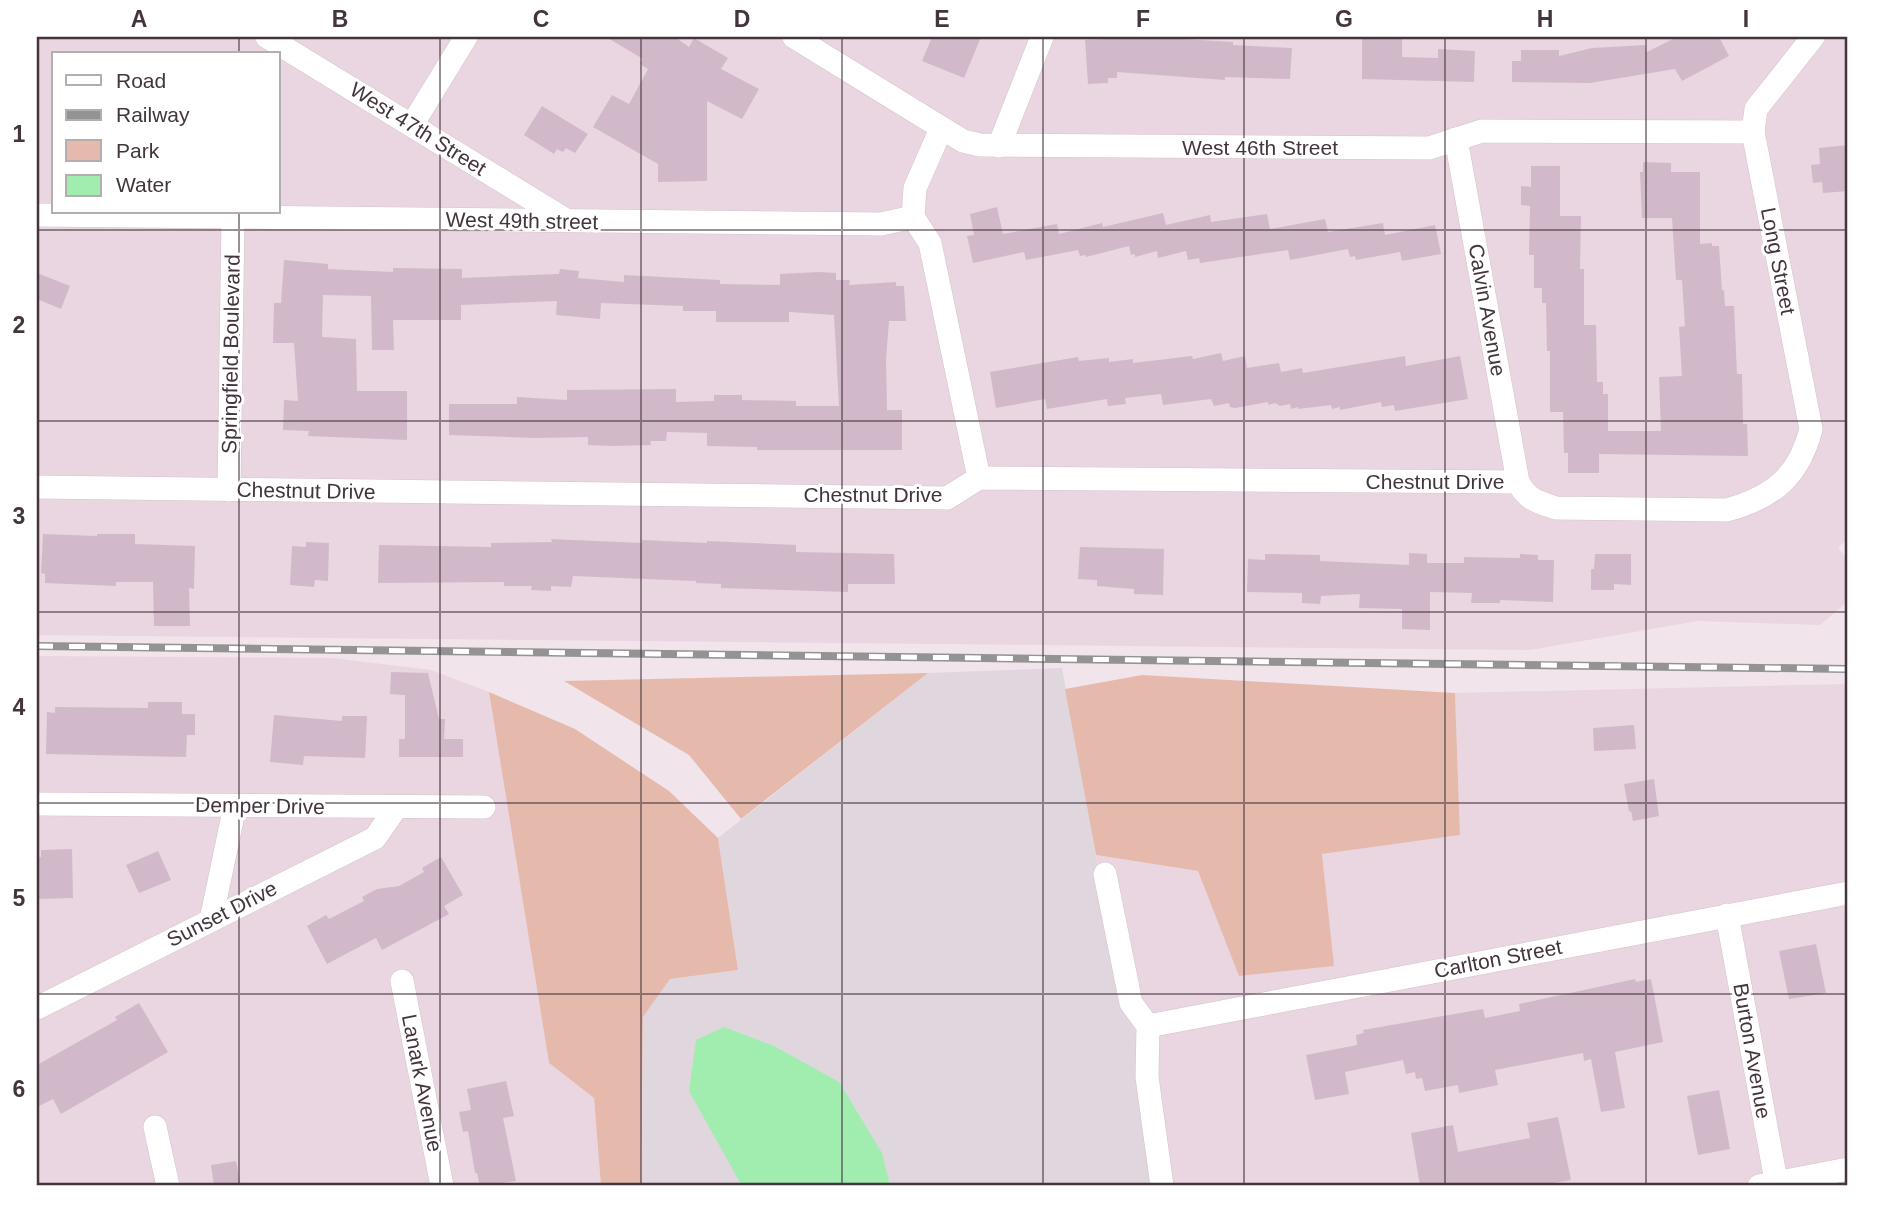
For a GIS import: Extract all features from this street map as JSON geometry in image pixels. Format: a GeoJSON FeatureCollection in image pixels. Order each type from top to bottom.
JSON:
{"type":"FeatureCollection","features":[{"type":"Feature","properties":{"kind":"street","name":"West 47th Street"},"geometry":{"type":"LineString","coordinates":[[267,37],[567,222]]}},
{"type":"Feature","properties":{"kind":"street"},"geometry":{"type":"LineString","coordinates":[[412,125],[466,37]]}},
{"type":"Feature","properties":{"kind":"street","name":"West 46th Street"},"geometry":{"type":"LineString","coordinates":[[794,37],[963,141],[999,146],[1429,148],[1482,131],[1753,132]]}},
{"type":"Feature","properties":{"kind":"street"},"geometry":{"type":"LineString","coordinates":[[999,146],[1042,37]]}},
{"type":"Feature","properties":{"kind":"street","name":"Long Street"},"geometry":{"type":"LineString","coordinates":[[1773,490],[1791,474],[1805,453],[1811,429],[1753,132],[1756,109],[1813,37]]}},
{"type":"Feature","properties":{"kind":"street"},"geometry":{"type":"LineString","coordinates":[[941,129],[915,188],[913,217],[930,243],[979,478]]}},
{"type":"Feature","properties":{"kind":"street","name":"Calvin Avenue"},"geometry":{"type":"LineString","coordinates":[[1456,139],[1518,482]]}},
{"type":"Feature","properties":{"kind":"street","name":"West 49th street"},"geometry":{"type":"LineString","coordinates":[[37,215],[881,224],[913,217]]}},
{"type":"Feature","properties":{"kind":"street","name":"Springfield Boulevard"},"geometry":{"type":"LineString","coordinates":[[229,490],[233,218]]}},
{"type":"Feature","properties":{"kind":"street","name":"Chestnut Drive"},"geometry":{"type":"LineString","coordinates":[[37,487],[947,498],[979,478],[1518,482],[1525,496],[1556,508],[1727,510],[1751,504],[1773,490]]}},
{"type":"Feature","properties":{"kind":"street","name":"Demper Drive"},"geometry":{"type":"LineString","coordinates":[[37,804],[484,807]]}},
{"type":"Feature","properties":{"kind":"street"},"geometry":{"type":"LineString","coordinates":[[211,920],[235,806]]}},
{"type":"Feature","properties":{"kind":"street","name":"Sunset Drive"},"geometry":{"type":"LineString","coordinates":[[37,1008],[374,838],[396,808]]}},
{"type":"Feature","properties":{"kind":"street"},"geometry":{"type":"LineString","coordinates":[[1105,874],[1131,1003],[1148,1026],[1147,1077],[1162,1186]]}},
{"type":"Feature","properties":{"kind":"street","name":"Carlton Street"},"geometry":{"type":"LineString","coordinates":[[1148,1026],[1848,893]]}},
{"type":"Feature","properties":{"kind":"street","name":"Burton Avenue"},"geometry":{"type":"LineString","coordinates":[[1727,915],[1771,1185]]}},
{"type":"Feature","properties":{"kind":"street","name":"Lanark Avenue"},"geometry":{"type":"LineString","coordinates":[[402,981],[442,1186]]}},
{"type":"Feature","properties":{"kind":"street"},"geometry":{"type":"LineString","coordinates":[[155,1127],[168,1186]]}},
{"type":"Feature","properties":{"kind":"street"},"geometry":{"type":"LineString","coordinates":[[1771,1185],[1848,1170]]}},
{"type":"Feature","properties":{"kind":"shaded area"},"geometry":{"type":"Polygon","coordinates":[[[37,37],[1848,37],[1848,540],[1838,547],[1848,561],[1848,601],[1820,625],[1698,621],[1530,650],[37,635],[37,37]]]}},
{"type":"Feature","properties":{"kind":"shaded area"},"geometry":{"type":"Polygon","coordinates":[[[37,656],[333,658],[431,670],[489,692],[549,1063],[594,1098],[601,1186],[37,1186],[37,656]]]}},
{"type":"Feature","properties":{"kind":"shaded area"},"geometry":{"type":"Polygon","coordinates":[[[1062,668],[1122,1000],[1137,1039],[1155,1186],[641,1186],[643,1017],[670,979],[738,970],[718,838],[928,673],[1062,668]]]}},
{"type":"Feature","properties":{"kind":"shaded area"},"geometry":{"type":"Polygon","coordinates":[[[1848,684],[1848,1186],[1155,1186],[1096,855],[1198,871],[1240,976],[1333,966],[1322,854],[1460,835],[1455,693],[1848,684]]]}},
{"type":"Feature","properties":{"kind":"green space"},"geometry":{"type":"Polygon","coordinates":[[[928,673],[741,819],[689,755],[564,681],[928,673]]]}},
{"type":"Feature","properties":{"kind":"green space"},"geometry":{"type":"Polygon","coordinates":[[[1142,675],[1455,693],[1460,835],[1322,854],[1334,966],[1239,976],[1198,871],[1096,855],[1065,689],[1142,675]]]}},
{"type":"Feature","properties":{"kind":"green space"},"geometry":{"type":"Polygon","coordinates":[[[489,692],[575,729],[669,791],[718,838],[738,970],[670,979],[643,1017],[641,1186],[601,1186],[594,1098],[549,1063],[489,692]]]}},
{"type":"Feature","properties":{"kind":"water"},"geometry":{"type":"Polygon","coordinates":[[[724,1027],[774,1046],[839,1082],[882,1153],[890,1186],[742,1186],[689,1091],[696,1040],[724,1027]]]}},
{"type":"Feature","properties":{"kind":"building"},"geometry":{"type":"Polygon","coordinates":[[[606,37],[675,37],[689,47],[694,38],[728,58],[721,69],[759,89],[742,119],[707,101],[707,181],[658,182],[658,164],[593,127],[612,95],[629,104],[648,69],[640,64],[643,59],[606,37]]]}},
{"type":"Feature","properties":{"kind":"building"},"geometry":{"type":"Polygon","coordinates":[[[932,37],[981,37],[964,78],[922,61],[932,37]]]}},
{"type":"Feature","properties":{"kind":"building"},"geometry":{"type":"Polygon","coordinates":[[[1149,37],[1292,48],[1290,79],[1225,77],[1225,80],[1117,72],[1117,78],[1108,78],[1108,83],[1088,84],[1085,40],[1149,37]]]}},
{"type":"Feature","properties":{"kind":"building"},"geometry":{"type":"Polygon","coordinates":[[[1362,37],[1402,37],[1402,57],[1438,58],[1438,49],[1475,51],[1474,82],[1362,79],[1362,37]]]}},
{"type":"Feature","properties":{"kind":"building"},"geometry":{"type":"Polygon","coordinates":[[[1677,37],[1719,37],[1729,56],[1682,81],[1675,69],[1590,83],[1512,82],[1512,61],[1521,61],[1521,50],[1559,50],[1559,56],[1592,48],[1645,45],[1647,52],[1677,37]]]}},
{"type":"Feature","properties":{"kind":"building"},"geometry":{"type":"Polygon","coordinates":[[[542,106],[588,134],[575,153],[566,148],[563,152],[557,149],[554,154],[524,135],[542,106]]]}},
{"type":"Feature","properties":{"kind":"building"},"geometry":{"type":"Polygon","coordinates":[[[1848,145],[1848,191],[1823,193],[1822,182],[1813,183],[1811,165],[1820,164],[1819,148],[1848,145]]]}},
{"type":"Feature","properties":{"kind":"building"},"geometry":{"type":"Polygon","coordinates":[[[1643,162],[1671,163],[1671,172],[1700,172],[1700,244],[1712,243],[1712,246],[1719,246],[1725,306],[1734,306],[1737,374],[1742,374],[1743,424],[1747,424],[1748,456],[1599,454],[1599,473],[1568,473],[1568,453],[1564,453],[1563,412],[1550,412],[1550,351],[1547,351],[1546,303],[1542,303],[1542,288],[1534,288],[1534,255],[1529,255],[1530,206],[1521,205],[1521,186],[1531,187],[1531,166],[1560,166],[1560,216],[1581,216],[1580,269],[1584,269],[1584,325],[1596,325],[1597,382],[1603,382],[1603,394],[1608,394],[1608,431],[1661,431],[1659,377],[1682,376],[1679,327],[1685,326],[1682,280],[1676,280],[1672,218],[1642,218],[1640,172],[1643,172],[1643,162]]]}},
{"type":"Feature","properties":{"kind":"building"},"geometry":{"type":"Polygon","coordinates":[[[997,207],[1003,234],[1057,224],[1059,234],[1102,223],[1103,227],[1163,213],[1166,225],[1210,215],[1211,222],[1267,214],[1270,229],[1325,219],[1328,232],[1383,223],[1385,235],[1435,225],[1441,254],[1402,261],[1400,252],[1356,260],[1355,256],[1350,257],[1348,249],[1290,260],[1288,250],[1200,263],[1199,258],[1188,260],[1186,251],[1158,258],[1157,251],[1135,257],[1135,254],[1131,255],[1129,246],[1086,257],[1080,256],[1078,250],[1026,260],[1024,252],[973,263],[967,236],[974,235],[970,214],[997,207]]]}},
{"type":"Feature","properties":{"kind":"building"},"geometry":{"type":"Polygon","coordinates":[[[284,260],[328,264],[328,269],[393,272],[393,268],[462,269],[462,278],[559,274],[560,269],[579,271],[578,278],[624,282],[624,275],[720,280],[720,284],[780,285],[780,274],[819,272],[836,273],[836,280],[850,280],[849,285],[896,282],[896,286],[904,286],[906,321],[889,321],[886,359],[887,410],[902,410],[902,450],[757,450],[757,447],[707,446],[707,433],[667,432],[666,441],[650,441],[651,445],[612,446],[588,445],[588,437],[449,435],[449,404],[517,404],[517,397],[567,400],[567,390],[676,389],[676,402],[714,401],[714,395],[742,395],[742,400],[796,401],[796,406],[839,406],[834,315],[789,312],[789,322],[716,322],[716,311],[683,311],[683,306],[601,303],[600,319],[556,315],[557,301],[461,305],[461,320],[393,320],[394,350],[372,350],[371,296],[323,295],[322,337],[356,339],[357,391],[407,391],[407,440],[308,436],[309,431],[283,430],[284,400],[298,401],[294,343],[273,343],[274,303],[281,303],[284,260]]]}},
{"type":"Feature","properties":{"kind":"building"},"geometry":{"type":"Polygon","coordinates":[[[37,273],[70,286],[61,309],[37,299],[37,273]]]}},
{"type":"Feature","properties":{"kind":"building"},"geometry":{"type":"Polygon","coordinates":[[[1221,353],[1223,361],[1245,356],[1247,368],[1279,363],[1281,372],[1302,368],[1303,373],[1405,356],[1406,366],[1460,356],[1468,399],[1395,411],[1394,405],[1382,407],[1381,402],[1340,410],[1340,407],[1332,409],[1331,405],[1291,409],[1290,404],[1268,405],[1268,402],[1235,408],[1230,407],[1229,403],[1214,406],[1211,399],[1163,405],[1161,394],[1125,398],[1126,404],[1108,406],[1107,399],[1047,409],[1045,399],[996,408],[990,372],[1078,357],[1079,361],[1109,358],[1109,362],[1133,359],[1133,363],[1192,356],[1193,359],[1221,353]]]}},
{"type":"Feature","properties":{"kind":"building"},"geometry":{"type":"Polygon","coordinates":[[[43,534],[135,534],[135,544],[195,546],[194,589],[189,588],[190,626],[154,626],[153,582],[116,582],[116,586],[45,583],[45,574],[41,573],[43,534]]]}},
{"type":"Feature","properties":{"kind":"building"},"geometry":{"type":"Polygon","coordinates":[[[551,539],[642,543],[642,540],[707,541],[796,545],[796,552],[894,554],[895,584],[848,584],[848,592],[721,588],[721,584],[696,581],[573,576],[571,587],[551,586],[551,591],[531,590],[532,586],[504,586],[504,582],[378,583],[379,545],[491,547],[491,543],[552,542],[551,539]]]}},
{"type":"Feature","properties":{"kind":"building"},"geometry":{"type":"Polygon","coordinates":[[[306,542],[329,543],[328,581],[315,580],[314,587],[290,585],[292,546],[306,547],[306,542]]]}},
{"type":"Feature","properties":{"kind":"building"},"geometry":{"type":"Polygon","coordinates":[[[1080,547],[1164,549],[1163,595],[1134,594],[1134,589],[1097,586],[1097,580],[1078,579],[1080,547]]]}},
{"type":"Feature","properties":{"kind":"building"},"geometry":{"type":"Polygon","coordinates":[[[1409,553],[1427,554],[1427,563],[1464,563],[1464,557],[1520,558],[1520,554],[1538,555],[1538,560],[1554,560],[1553,602],[1500,600],[1500,603],[1471,603],[1472,593],[1430,592],[1430,630],[1402,629],[1402,609],[1359,608],[1360,594],[1321,596],[1320,604],[1302,603],[1302,593],[1247,592],[1248,559],[1265,560],[1265,554],[1320,555],[1320,561],[1409,565],[1409,553]]]}},
{"type":"Feature","properties":{"kind":"building"},"geometry":{"type":"Polygon","coordinates":[[[1595,554],[1631,554],[1631,585],[1614,584],[1614,590],[1591,590],[1591,569],[1594,569],[1595,554]]]}},
{"type":"Feature","properties":{"kind":"building"},"geometry":{"type":"Polygon","coordinates":[[[391,672],[428,673],[439,719],[445,719],[444,739],[463,739],[463,757],[399,757],[399,739],[405,739],[405,695],[390,694],[391,672]]]}},
{"type":"Feature","properties":{"kind":"building"},"geometry":{"type":"Polygon","coordinates":[[[148,702],[182,702],[182,714],[195,714],[195,735],[187,735],[186,757],[46,754],[47,712],[55,713],[55,707],[148,708],[148,702]]]}},
{"type":"Feature","properties":{"kind":"building"},"geometry":{"type":"Polygon","coordinates":[[[274,715],[342,721],[342,716],[367,716],[365,758],[304,756],[303,765],[270,762],[274,715]]]}},
{"type":"Feature","properties":{"kind":"building"},"geometry":{"type":"Polygon","coordinates":[[[1634,725],[1636,749],[1594,751],[1593,728],[1634,725]]]}},
{"type":"Feature","properties":{"kind":"building"},"geometry":{"type":"Polygon","coordinates":[[[1654,779],[1659,816],[1633,821],[1624,784],[1654,779]]]}},
{"type":"Feature","properties":{"kind":"building"},"geometry":{"type":"Polygon","coordinates":[[[72,849],[73,898],[38,899],[37,857],[41,857],[41,850],[72,849]]]}},
{"type":"Feature","properties":{"kind":"building"},"geometry":{"type":"Polygon","coordinates":[[[158,851],[171,880],[139,893],[126,865],[158,851]]]}},
{"type":"Feature","properties":{"kind":"building"},"geometry":{"type":"Polygon","coordinates":[[[441,857],[463,895],[444,906],[449,914],[382,950],[376,938],[327,964],[307,926],[326,915],[329,919],[364,901],[362,897],[377,889],[399,886],[424,872],[422,868],[441,857]]]}},
{"type":"Feature","properties":{"kind":"building"},"geometry":{"type":"Polygon","coordinates":[[[1816,944],[1826,993],[1789,999],[1779,951],[1816,944]]]}},
{"type":"Feature","properties":{"kind":"building"},"geometry":{"type":"Polygon","coordinates":[[[1635,979],[1636,982],[1651,979],[1663,1042],[1615,1052],[1625,1108],[1601,1112],[1591,1059],[1584,1061],[1583,1053],[1495,1070],[1498,1085],[1459,1093],[1458,1085],[1425,1091],[1422,1078],[1416,1079],[1415,1072],[1406,1074],[1403,1060],[1345,1072],[1349,1094],[1315,1100],[1306,1055],[1357,1045],[1356,1035],[1364,1033],[1363,1030],[1483,1009],[1485,1018],[1520,1011],[1519,1004],[1635,979]]]}},
{"type":"Feature","properties":{"kind":"building"},"geometry":{"type":"Polygon","coordinates":[[[139,1003],[168,1052],[61,1114],[53,1099],[37,1107],[37,1065],[117,1020],[115,1017],[139,1003]]]}},
{"type":"Feature","properties":{"kind":"building"},"geometry":{"type":"Polygon","coordinates":[[[506,1081],[514,1116],[503,1118],[516,1181],[480,1186],[475,1173],[468,1131],[463,1132],[459,1112],[471,1110],[467,1089],[506,1081]]]}},
{"type":"Feature","properties":{"kind":"building"},"geometry":{"type":"Polygon","coordinates":[[[1719,1090],[1730,1149],[1698,1155],[1687,1096],[1719,1090]]]}},
{"type":"Feature","properties":{"kind":"building"},"geometry":{"type":"Polygon","coordinates":[[[1558,1117],[1571,1180],[1536,1186],[1420,1186],[1411,1133],[1453,1125],[1458,1152],[1530,1138],[1527,1123],[1558,1117]]]}},
{"type":"Feature","properties":{"kind":"building"},"geometry":{"type":"Polygon","coordinates":[[[236,1161],[241,1186],[214,1186],[211,1165],[236,1161]]]}},
{"type":"Feature","properties":{"kind":"railway"},"geometry":{"type":"LineString","coordinates":[[37,646],[1848,669]]}}]}
